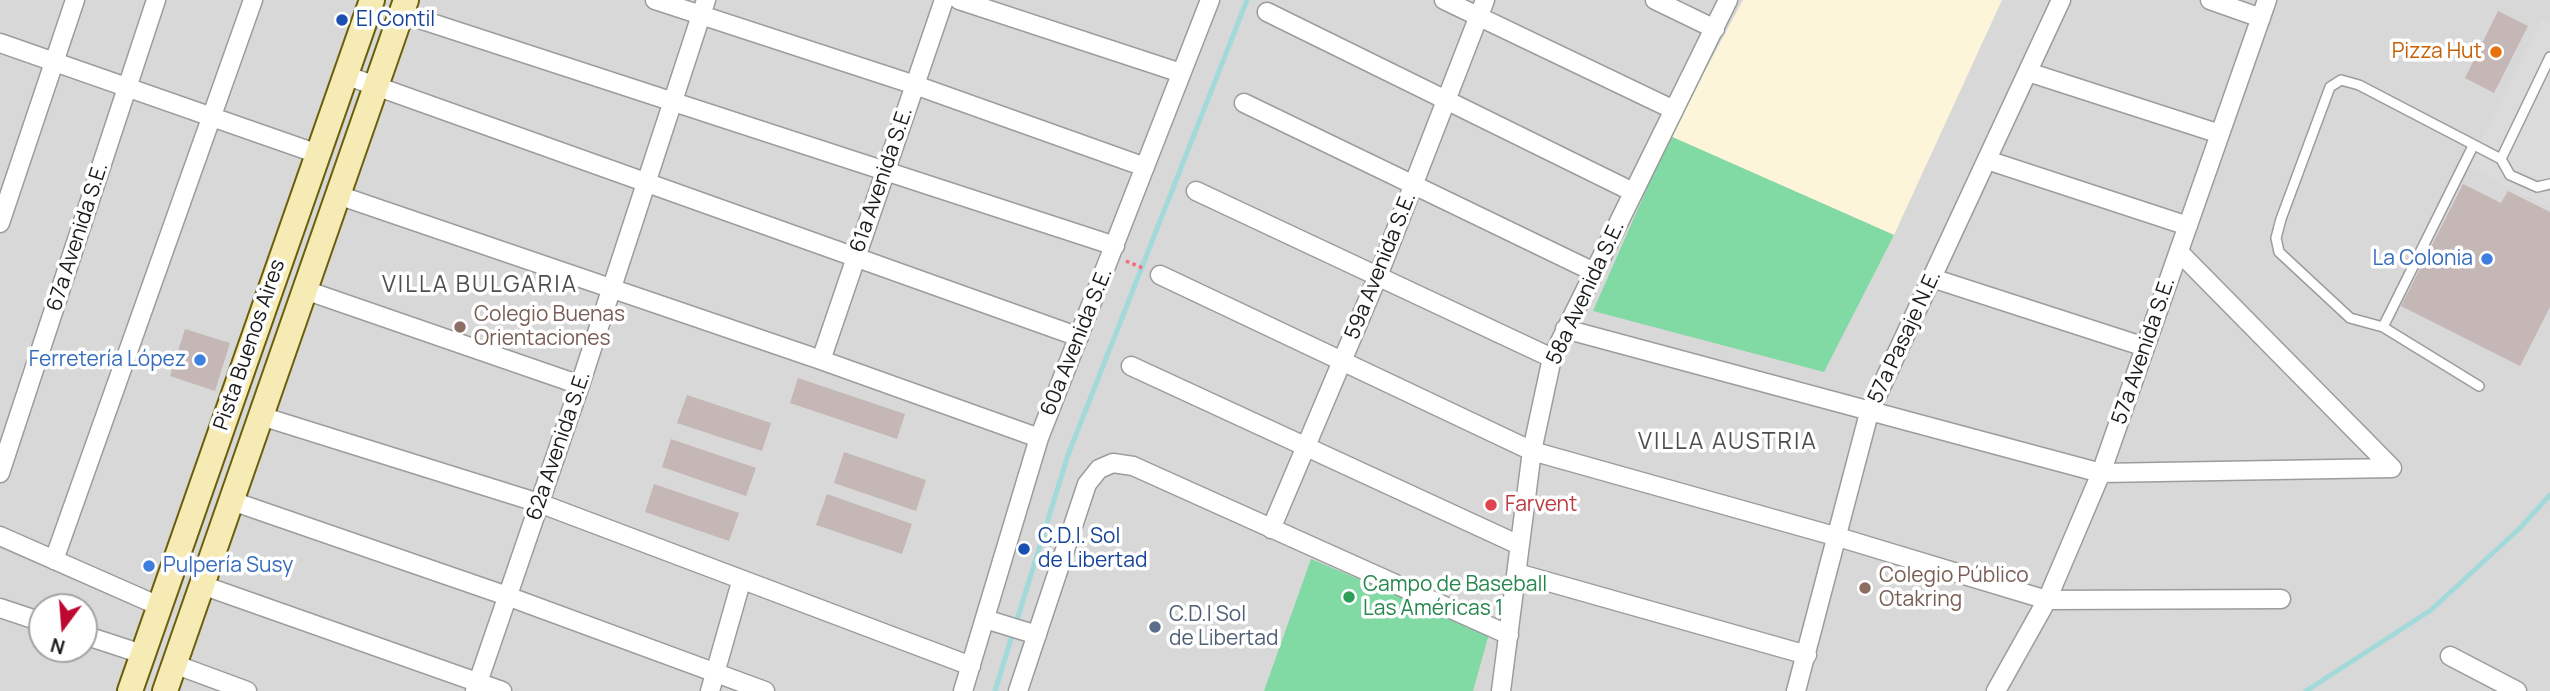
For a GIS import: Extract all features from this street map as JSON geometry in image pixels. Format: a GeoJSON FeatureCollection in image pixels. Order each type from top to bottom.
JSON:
{"type":"FeatureCollection","features":[{"type":"Feature","properties":{"kind":"main road","name":"Pista Buenos Aires"},"geometry":{"type":"LineString","coordinates":[[131,691],[372,0]]}},
{"type":"Feature","properties":{"kind":"main road","name":"Pista Buenos Aires"},"geometry":{"type":"LineString","coordinates":[[165,691],[403,7]]}},
{"type":"Feature","properties":{"kind":"street"},"geometry":{"type":"LineString","coordinates":[[0,223],[75,0]]}},
{"type":"Feature","properties":{"kind":"street","name":"67a Avenida S.E."},"geometry":{"type":"LineString","coordinates":[[0,473],[156,0]]}},
{"type":"Feature","properties":{"kind":"street"},"geometry":{"type":"LineString","coordinates":[[54,559],[253,0]]}},
{"type":"Feature","properties":{"kind":"street"},"geometry":{"type":"LineString","coordinates":[[656,0],[704,7],[1145,167]]}},
{"type":"Feature","properties":{"kind":"street","name":"61a Avenida S.E."},"geometry":{"type":"LineString","coordinates":[[821,360],[944,0]]}},
{"type":"Feature","properties":{"kind":"street"},"geometry":{"type":"LineString","coordinates":[[959,0],[1181,73]]}},
{"type":"Feature","properties":{"kind":"street","name":"60a Avenida S.E."},"geometry":{"type":"LineString","coordinates":[[963,691],[1039,438],[1079,337],[1119,253],[1145,167],[1210,0]]}},
{"type":"Feature","properties":{"kind":"street"},"geometry":{"type":"LineString","coordinates":[[1444,0],[1482,8],[1674,110]]}},
{"type":"Feature","properties":{"kind":"street"},"geometry":{"type":"LineString","coordinates":[[1655,0],[1715,29]]}},
{"type":"Feature","properties":{"kind":"street","name":"58a Avenida S.E."},"geometry":{"type":"LineString","coordinates":[[1504,690],[1532,451],[1552,358],[1728,0]]}},
{"type":"Feature","properties":{"kind":"street","name":"57a Pasaje N.E."},"geometry":{"type":"LineString","coordinates":[[1796,691],[1870,413],[2061,0]]}},
{"type":"Feature","properties":{"kind":"street"},"geometry":{"type":"LineString","coordinates":[[2210,0],[2261,18]]}},
{"type":"Feature","properties":{"kind":"street","name":"57a Avenida S.E."},"geometry":{"type":"LineString","coordinates":[[1996,691],[2047,600],[2101,473],[2267,0]]}},
{"type":"Feature","properties":{"kind":"street"},"geometry":{"type":"LineString","coordinates":[[403,7],[673,101],[886,170],[1119,253]]}},
{"type":"Feature","properties":{"kind":"street","name":"62a Avenida S.E."},"geometry":{"type":"LineString","coordinates":[[476,687],[613,288],[704,7]]}},
{"type":"Feature","properties":{"kind":"street","name":"59a Avenida S.E."},"geometry":{"type":"LineString","coordinates":[[1271,528],[1378,276],[1482,8]]}},
{"type":"Feature","properties":{"kind":"street"},"geometry":{"type":"LineString","coordinates":[[1267,12],[1633,192]]}},
{"type":"Feature","properties":{"kind":"street"},"geometry":{"type":"LineString","coordinates":[[0,43],[318,154]]}},
{"type":"Feature","properties":{"kind":"street"},"geometry":{"type":"LineString","coordinates":[[2028,72],[2220,134]]}},
{"type":"Feature","properties":{"kind":"street"},"geometry":{"type":"LineString","coordinates":[[345,75],[1079,337]]}},
{"type":"Feature","properties":{"kind":"street"},"geometry":{"type":"LineString","coordinates":[[1244,103],[1594,272]]}},
{"type":"Feature","properties":{"kind":"street"},"geometry":{"type":"LineString","coordinates":[[1987,160],[2188,226]]}},
{"type":"Feature","properties":{"kind":"street"},"geometry":{"type":"LineString","coordinates":[[1195,191],[1552,358]]}},
{"type":"Feature","properties":{"kind":"street"},"geometry":{"type":"LineString","coordinates":[[338,195],[821,360],[1039,438]]}},
{"type":"Feature","properties":{"kind":"street"},"geometry":{"type":"LineString","coordinates":[[1565,329],[2101,473],[2392,468],[2179,252]]}},
{"type":"Feature","properties":{"kind":"street"},"geometry":{"type":"LineString","coordinates":[[1160,275],[1532,451],[1838,537],[2047,600],[2281,599]]}},
{"type":"Feature","properties":{"kind":"street"},"geometry":{"type":"LineString","coordinates":[[1932,278],[2145,347]]}},
{"type":"Feature","properties":{"kind":"street"},"geometry":{"type":"LineString","coordinates":[[305,290],[580,385]]}},
{"type":"Feature","properties":{"kind":"street"},"geometry":{"type":"LineString","coordinates":[[1131,366],[1519,545]]}},
{"type":"Feature","properties":{"kind":"street"},"geometry":{"type":"LineString","coordinates":[[261,416],[539,503],[741,582],[971,666]]}},
{"type":"Feature","properties":{"kind":"street"},"geometry":{"type":"LineString","coordinates":[[1018,691],[1030,633],[1087,484],[1099,469],[1113,463],[1132,466],[1509,635]]}},
{"type":"Feature","properties":{"kind":"street"},"geometry":{"type":"LineString","coordinates":[[232,501],[507,596],[713,683],[765,691]]}},
{"type":"Feature","properties":{"kind":"street"},"geometry":{"type":"LineString","coordinates":[[0,536],[159,606]]}},
{"type":"Feature","properties":{"kind":"street"},"geometry":{"type":"LineString","coordinates":[[1517,573],[1807,655]]}},
{"type":"Feature","properties":{"kind":"street"},"geometry":{"type":"LineString","coordinates":[[713,683],[741,582]]}},
{"type":"Feature","properties":{"kind":"street"},"geometry":{"type":"LineString","coordinates":[[202,585],[476,687],[502,691]]}},
{"type":"Feature","properties":{"kind":"street"},"geometry":{"type":"LineString","coordinates":[[0,608],[28,617]]}},
{"type":"Feature","properties":{"kind":"street"},"geometry":{"type":"LineString","coordinates":[[985,619],[1030,633]]}},
{"type":"Feature","properties":{"kind":"street"},"geometry":{"type":"LineString","coordinates":[[98,640],[142,654]]}},
{"type":"Feature","properties":{"kind":"street"},"geometry":{"type":"LineString","coordinates":[[2450,656],[2517,691]]}},
{"type":"Feature","properties":{"kind":"street"},"geometry":{"type":"LineString","coordinates":[[174,664],[247,691]]}},
{"type":"Feature","properties":{"kind":"lane"},"geometry":{"type":"LineString","coordinates":[[2501,159],[2550,57]]}},
{"type":"Feature","properties":{"kind":"lane"},"geometry":{"type":"LineString","coordinates":[[2479,386],[2384,327],[2350,318],[2279,252],[2277,238],[2281,219],[2330,87],[2341,80],[2359,85],[2501,159],[2510,175],[2537,187],[2550,184]]}},
{"type":"Feature","properties":{"kind":"lane"},"geometry":{"type":"LineString","coordinates":[[2384,327],[2473,146]]}},
{"type":"Feature","properties":{"kind":"path"},"geometry":{"type":"LineString","coordinates":[[1119,253],[1160,275]]}},
{"type":"Feature","properties":{"kind":"shaded area"},"geometry":{"type":"Polygon","coordinates":[[[0,0],[2550,0],[2550,691],[0,691],[0,0]]]}},
{"type":"Feature","properties":{"kind":"shaded area"},"geometry":{"type":"Polygon","coordinates":[[[1743,0],[2002,0],[1894,235],[1670,136],[1743,0]]]}},
{"type":"Feature","properties":{"kind":"shaded area"},"geometry":{"type":"Polygon","coordinates":[[[2542,19],[2550,23],[2550,208],[2468,167],[2542,19]]]}},
{"type":"Feature","properties":{"kind":"green space"},"geometry":{"type":"Polygon","coordinates":[[[1670,136],[1894,235],[1824,372],[1593,311],[1670,136]]]}},
{"type":"Feature","properties":{"kind":"green space","name":"Campo de Baseball Las Américas 1"},"geometry":{"type":"Polygon","coordinates":[[[1311,559],[1489,634],[1473,691],[1264,691],[1311,559]]]}},
{"type":"Feature","properties":{"kind":"building","name":"Pizza Hut"},"geometry":{"type":"Polygon","coordinates":[[[2498,11],[2528,26],[2494,93],[2465,78],[2498,11]]]}},
{"type":"Feature","properties":{"kind":"building","name":"La Colonia"},"geometry":{"type":"Polygon","coordinates":[[[2463,184],[2501,203],[2508,191],[2550,212],[2550,307],[2520,366],[2401,306],[2463,184]]]}},
{"type":"Feature","properties":{"kind":"building","name":"Ferretería López"},"geometry":{"type":"Polygon","coordinates":[[[185,329],[230,343],[215,391],[170,376],[185,329]]]}},
{"type":"Feature","properties":{"kind":"building"},"geometry":{"type":"Polygon","coordinates":[[[798,378],[905,414],[897,439],[790,403],[798,378]]]}},
{"type":"Feature","properties":{"kind":"building"},"geometry":{"type":"Polygon","coordinates":[[[687,395],[771,423],[762,451],[677,423],[687,395]]]}},
{"type":"Feature","properties":{"kind":"building"},"geometry":{"type":"Polygon","coordinates":[[[671,439],[756,468],[746,496],[662,467],[671,439]]]}},
{"type":"Feature","properties":{"kind":"building"},"geometry":{"type":"Polygon","coordinates":[[[844,452],[926,480],[916,511],[834,483],[844,452]]]}},
{"type":"Feature","properties":{"kind":"building"},"geometry":{"type":"Polygon","coordinates":[[[654,484],[739,513],[729,541],[645,512],[654,484]]]}},
{"type":"Feature","properties":{"kind":"building"},"geometry":{"type":"Polygon","coordinates":[[[827,494],[912,524],[902,554],[816,525],[827,494]]]}},
{"type":"Feature","properties":{"kind":"waterway"},"geometry":{"type":"LineString","coordinates":[[995,691],[1068,455],[1247,0]]}},
{"type":"Feature","properties":{"kind":"waterway"},"geometry":{"type":"LineString","coordinates":[[2306,691],[2431,610],[2520,528],[2550,495]]}},
{"type":"Feature","properties":{"kind":"place","name":"El Contil"},"geometry":{"type":"Point","coordinates":[342,20]}},
{"type":"Feature","properties":{"kind":"place","name":"Pizza Hut"},"geometry":{"type":"Point","coordinates":[2496,52]}},
{"type":"Feature","properties":{"kind":"place","name":"La Colonia"},"geometry":{"type":"Point","coordinates":[2487,259]}},
{"type":"Feature","properties":{"kind":"place","name":"Colegio Buenas Orientaciones"},"geometry":{"type":"Point","coordinates":[460,327]}},
{"type":"Feature","properties":{"kind":"place","name":"Ferretería López"},"geometry":{"type":"Point","coordinates":[200,360]}},
{"type":"Feature","properties":{"kind":"place","name":"Farvent"},"geometry":{"type":"Point","coordinates":[1491,505]}},
{"type":"Feature","properties":{"kind":"place","name":"C.D.I. Sol de Libertad"},"geometry":{"type":"Point","coordinates":[1024,549]}},
{"type":"Feature","properties":{"kind":"place","name":"Pulpería Susy"},"geometry":{"type":"Point","coordinates":[149,566]}},
{"type":"Feature","properties":{"kind":"place","name":"Colegio Público Otakring"},"geometry":{"type":"Point","coordinates":[1865,588]}},
{"type":"Feature","properties":{"kind":"place","name":"Campo de Baseball Las Américas 1"},"geometry":{"type":"Point","coordinates":[1349,597]}},
{"type":"Feature","properties":{"kind":"place","name":"C.D.I Sol de Libertad"},"geometry":{"type":"Point","coordinates":[1155,627]}},
{"type":"Feature","properties":{"kind":"district","name":"VILLA BULGARIA"},"geometry":{"type":"Point","coordinates":[480,286]}},
{"type":"Feature","properties":{"kind":"district","name":"VILLA AUSTRIA"},"geometry":{"type":"Point","coordinates":[1728,443]}}]}
